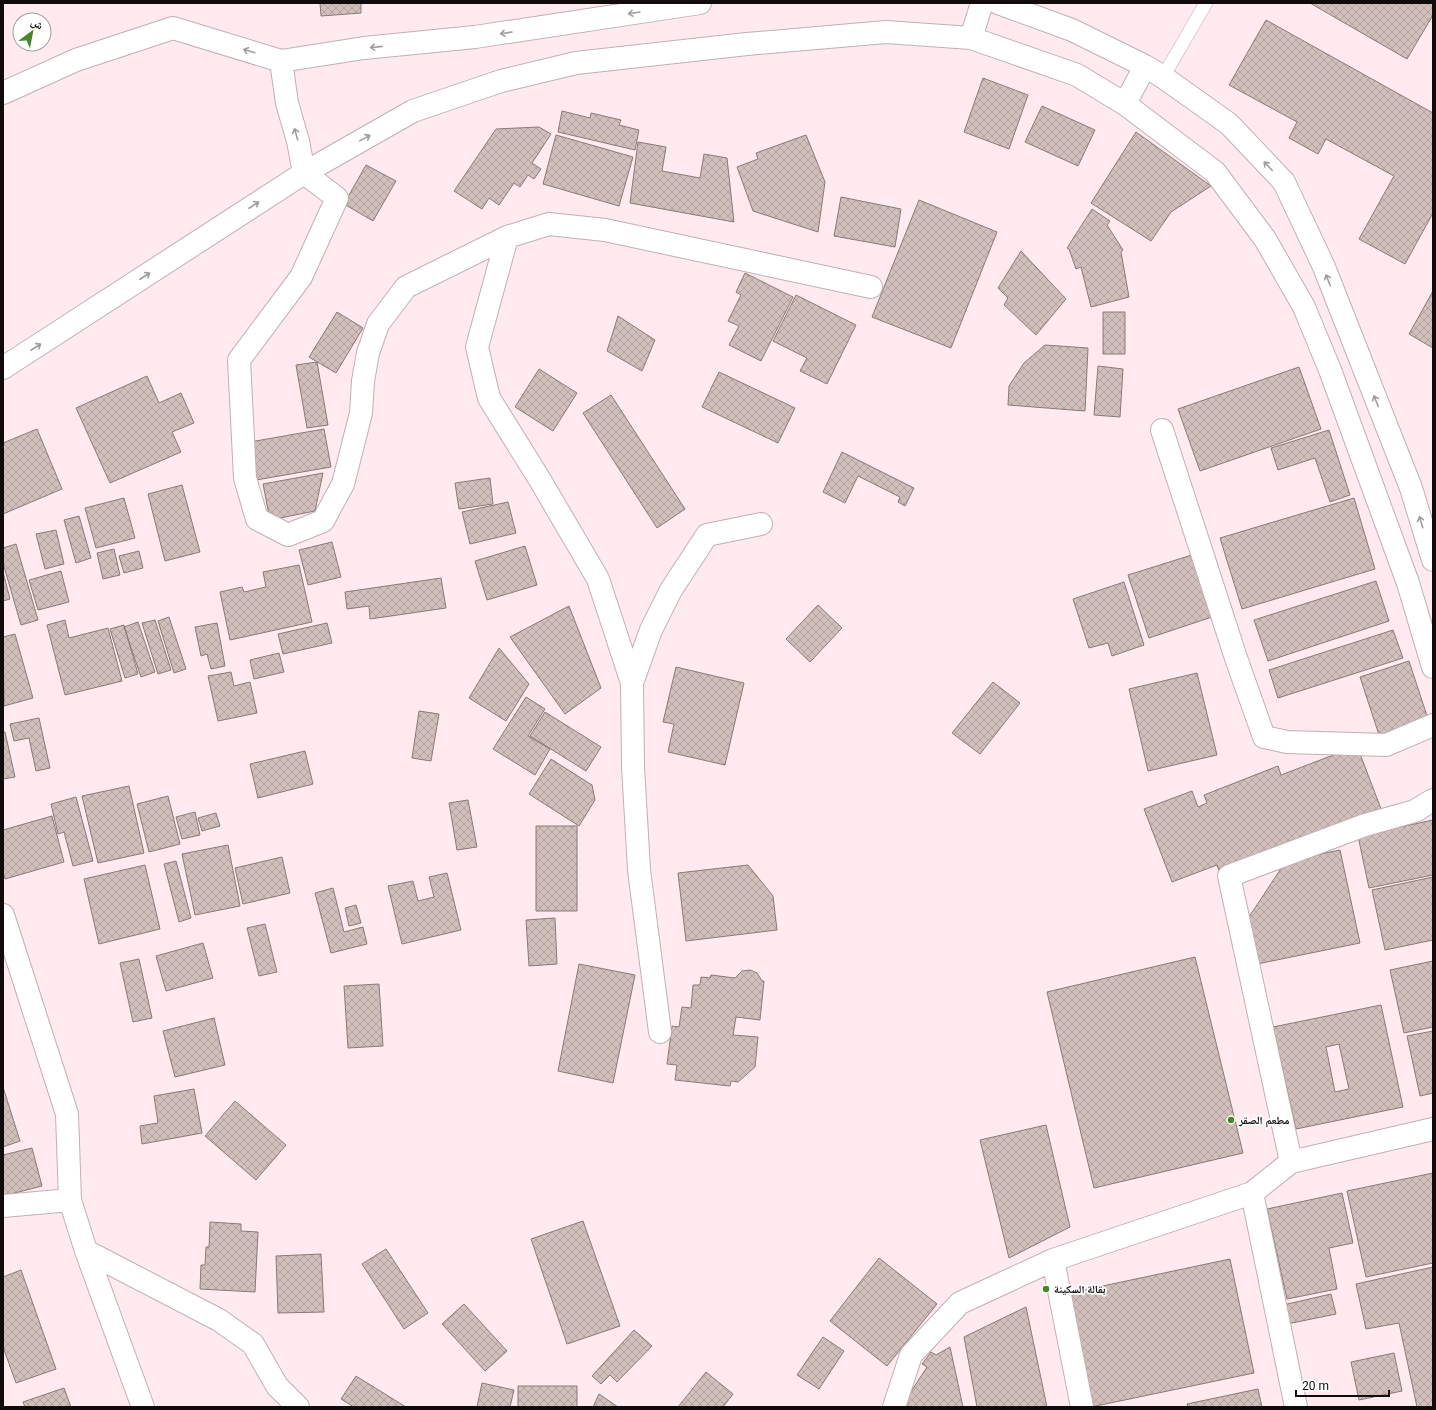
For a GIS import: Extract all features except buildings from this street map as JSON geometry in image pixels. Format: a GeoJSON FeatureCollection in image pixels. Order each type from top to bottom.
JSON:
{"type":"FeatureCollection","features":[{"type":"Feature","properties":{"kind":"street"},"geometry":{"type":"LineString","coordinates":[[3,93],[76,60],[173,28],[281,61],[364,48],[475,37],[700,3]]}},
{"type":"Feature","properties":{"kind":"street"},"geometry":{"type":"LineString","coordinates":[[971,38],[982,3]]}},
{"type":"Feature","properties":{"kind":"street"},"geometry":{"type":"LineString","coordinates":[[998,3],[1072,30],[1145,66],[1163,77],[1229,124],[1284,182],[1326,274],[1411,488],[1433,560]]}},
{"type":"Feature","properties":{"kind":"street"},"geometry":{"type":"LineString","coordinates":[[3,368],[304,173],[413,111],[500,81],[576,63],[747,44],[886,32],[971,38],[1077,75],[1125,104],[1215,172],[1265,239],[1304,307],[1330,370],[1408,583],[1433,667]]}},
{"type":"Feature","properties":{"kind":"street"},"geometry":{"type":"LineString","coordinates":[[281,61],[287,103],[298,141],[304,173],[337,198],[301,277],[239,360],[245,478],[256,519],[288,535],[323,521],[343,484],[362,413],[362,381],[368,353],[378,324],[406,287],[507,237],[549,224],[605,230],[871,287]]}},
{"type":"Feature","properties":{"kind":"street"},"geometry":{"type":"LineString","coordinates":[[1125,104],[1145,66]]}},
{"type":"Feature","properties":{"kind":"street"},"geometry":{"type":"LineString","coordinates":[[507,237],[477,348],[489,398],[540,480],[598,579],[632,683],[632,766],[639,870],[660,1032]]}},
{"type":"Feature","properties":{"kind":"street"},"geometry":{"type":"LineString","coordinates":[[1162,430],[1236,658],[1264,737],[1287,742],[1386,745],[1433,725]]}},
{"type":"Feature","properties":{"kind":"street"},"geometry":{"type":"LineString","coordinates":[[632,683],[652,630],[671,590],[707,535],[761,524]]}},
{"type":"Feature","properties":{"kind":"street"},"geometry":{"type":"LineString","coordinates":[[1291,1162],[1229,876],[1365,825],[1415,811],[1433,800]]}},
{"type":"Feature","properties":{"kind":"street"},"geometry":{"type":"LineString","coordinates":[[3,915],[67,1114],[70,1200],[86,1251],[143,1407]]}},
{"type":"Feature","properties":{"kind":"street"},"geometry":{"type":"LineString","coordinates":[[894,1407],[911,1355],[960,1303],[1053,1260],[1252,1193],[1291,1162],[1433,1129]]}},
{"type":"Feature","properties":{"kind":"street"},"geometry":{"type":"LineString","coordinates":[[1252,1193],[1296,1407]]}},
{"type":"Feature","properties":{"kind":"street"},"geometry":{"type":"LineString","coordinates":[[3,1206],[70,1200]]}},
{"type":"Feature","properties":{"kind":"street"},"geometry":{"type":"LineString","coordinates":[[86,1251],[219,1320],[253,1344],[277,1386],[298,1407]]}},
{"type":"Feature","properties":{"kind":"street"},"geometry":{"type":"LineString","coordinates":[[1053,1260],[1082,1407]]}},
{"type":"Feature","properties":{"kind":"lane"},"geometry":{"type":"LineString","coordinates":[[1163,77],[1206,3]]}},
{"type":"Feature","properties":{"kind":"place","name":"مطعم الصقر"},"geometry":{"type":"Point","coordinates":[1231,1120]}},
{"type":"Feature","properties":{"kind":"place","name":"بقالة السكينة"},"geometry":{"type":"Point","coordinates":[1046,1289]}}]}
